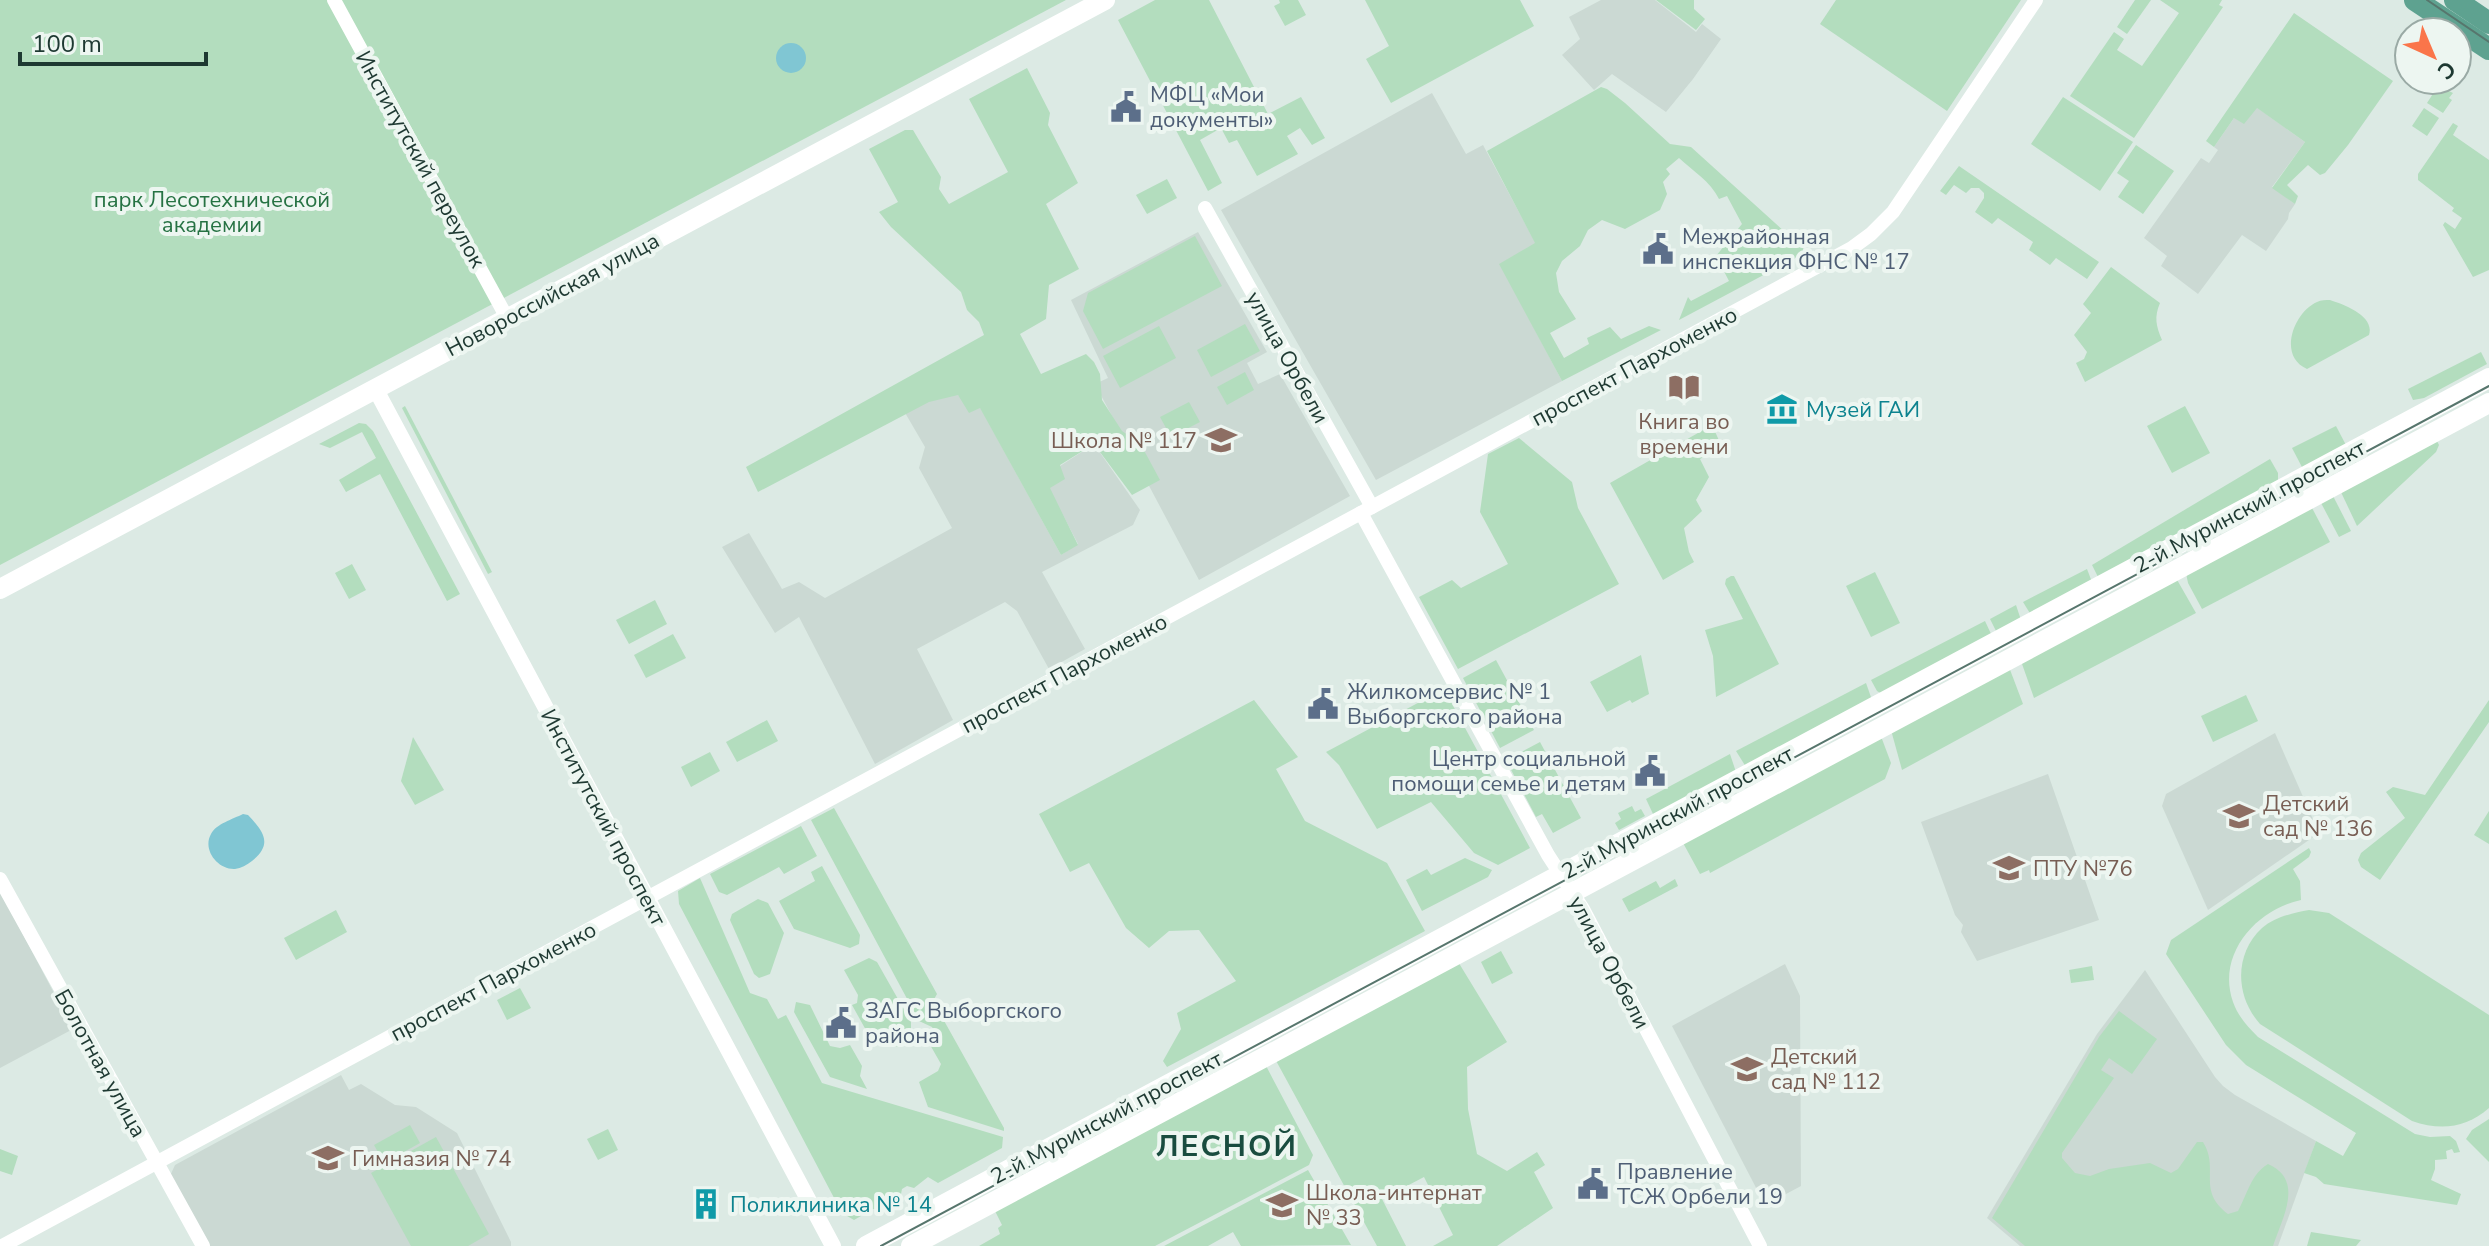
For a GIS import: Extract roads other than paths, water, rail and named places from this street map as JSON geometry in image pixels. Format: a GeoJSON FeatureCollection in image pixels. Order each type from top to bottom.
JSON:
{"type":"FeatureCollection","features":[{"type":"Feature","properties":{"kind":"main road","name":"Новороссийская улица"},"geometry":{"type":"LineString","coordinates":[[0,589],[1105,0]]}},
{"type":"Feature","properties":{"kind":"main road"},"geometry":{"type":"LineString","coordinates":[[2415,0],[2472,13],[2489,49]]}},
{"type":"Feature","properties":{"kind":"main road","name":"2-й Муринский проспект"},"geometry":{"type":"LineString","coordinates":[[866,1246],[2489,378]]}},
{"type":"Feature","properties":{"kind":"main road","name":"2-й Муринский проспект"},"geometry":{"type":"LineString","coordinates":[[911,1246],[2489,403]]}},
{"type":"Feature","properties":{"kind":"street","name":"Институтский переулок"},"geometry":{"type":"LineString","coordinates":[[334,0],[507,318]]}},
{"type":"Feature","properties":{"kind":"street","name":"проспект Пархоменко"},"geometry":{"type":"LineString","coordinates":[[2,1246],[1823,266],[1871,234],[1893,212],[2036,0]]}},
{"type":"Feature","properties":{"kind":"street","name":"улица Орбели"},"geometry":{"type":"LineString","coordinates":[[1205,208],[1548,855],[1573,892],[1760,1246]]}},
{"type":"Feature","properties":{"kind":"street","name":"Институтский проспект"},"geometry":{"type":"LineString","coordinates":[[375,388],[833,1246]]}},
{"type":"Feature","properties":{"kind":"street","name":"Болотная улица"},"geometry":{"type":"LineString","coordinates":[[0,879],[203,1246]]}},
{"type":"Feature","properties":{"kind":"water"},"geometry":{"type":"Polygon","coordinates":[[[791,43],[802,47],[806,58],[802,69],[791,73],[780,69],[776,58],[780,47],[791,43]]]}},
{"type":"Feature","properties":{"kind":"water"},"geometry":{"type":"Polygon","coordinates":[[[243,814],[248,815],[258,827],[264,843],[259,855],[250,862],[237,869],[229,868],[213,858],[209,840],[217,827],[243,814]]]}},
{"type":"Feature","properties":{"kind":"tram line"},"geometry":{"type":"LineString","coordinates":[[2427,0],[2489,42]]}},
{"type":"Feature","properties":{"kind":"tram line"},"geometry":{"type":"LineString","coordinates":[[881,1246],[2489,386]]}},
{"type":"Feature","properties":{"kind":"place","name":"МФЦ «Мои документы»"},"geometry":{"type":"Point","coordinates":[1126,107]}},
{"type":"Feature","properties":{"kind":"place","name":"Межрайонная инспекция ФНС № 17"},"geometry":{"type":"Point","coordinates":[1658,249]}},
{"type":"Feature","properties":{"kind":"place","name":"Книга во времени"},"geometry":{"type":"Point","coordinates":[1684,387]}},
{"type":"Feature","properties":{"kind":"place","name":"Музей ГАИ"},"geometry":{"type":"Point","coordinates":[1782,409]}},
{"type":"Feature","properties":{"kind":"place","name":"Школа № 117"},"geometry":{"type":"Point","coordinates":[1221,440]}},
{"type":"Feature","properties":{"kind":"place","name":"Жилкомсервис № 1 Выборгского района"},"geometry":{"type":"Point","coordinates":[1323,704]}},
{"type":"Feature","properties":{"kind":"place","name":"Центр социальной помощи семье и детям"},"geometry":{"type":"Point","coordinates":[1650,771]}},
{"type":"Feature","properties":{"kind":"place","name":"Детский сад № 136"},"geometry":{"type":"Point","coordinates":[2239,816]}},
{"type":"Feature","properties":{"kind":"place","name":"ПТУ №76"},"geometry":{"type":"Point","coordinates":[2009,868]}},
{"type":"Feature","properties":{"kind":"place","name":"ЗАГС Выборгского района"},"geometry":{"type":"Point","coordinates":[841,1023]}},
{"type":"Feature","properties":{"kind":"place","name":"Детский сад № 112"},"geometry":{"type":"Point","coordinates":[1747,1069]}},
{"type":"Feature","properties":{"kind":"place","name":"Гимназия № 74"},"geometry":{"type":"Point","coordinates":[328,1158]}},
{"type":"Feature","properties":{"kind":"place","name":"Правление ТСЖ Орбели 19"},"geometry":{"type":"Point","coordinates":[1593,1184]}},
{"type":"Feature","properties":{"kind":"place","name":"Поликлиника № 14"},"geometry":{"type":"Point","coordinates":[706,1204]}},
{"type":"Feature","properties":{"kind":"place","name":"Школа-интернат № 33"},"geometry":{"type":"Point","coordinates":[1282,1205]}},
{"type":"Feature","properties":{"kind":"district","name":"ЛЕСНОЙ"},"geometry":{"type":"Point","coordinates":[1227,1146]}},
{"type":"Feature","properties":{"kind":"park label","name":"парк Лесотехнической академии"},"geometry":{"type":"Point","coordinates":[212,212]}}]}
